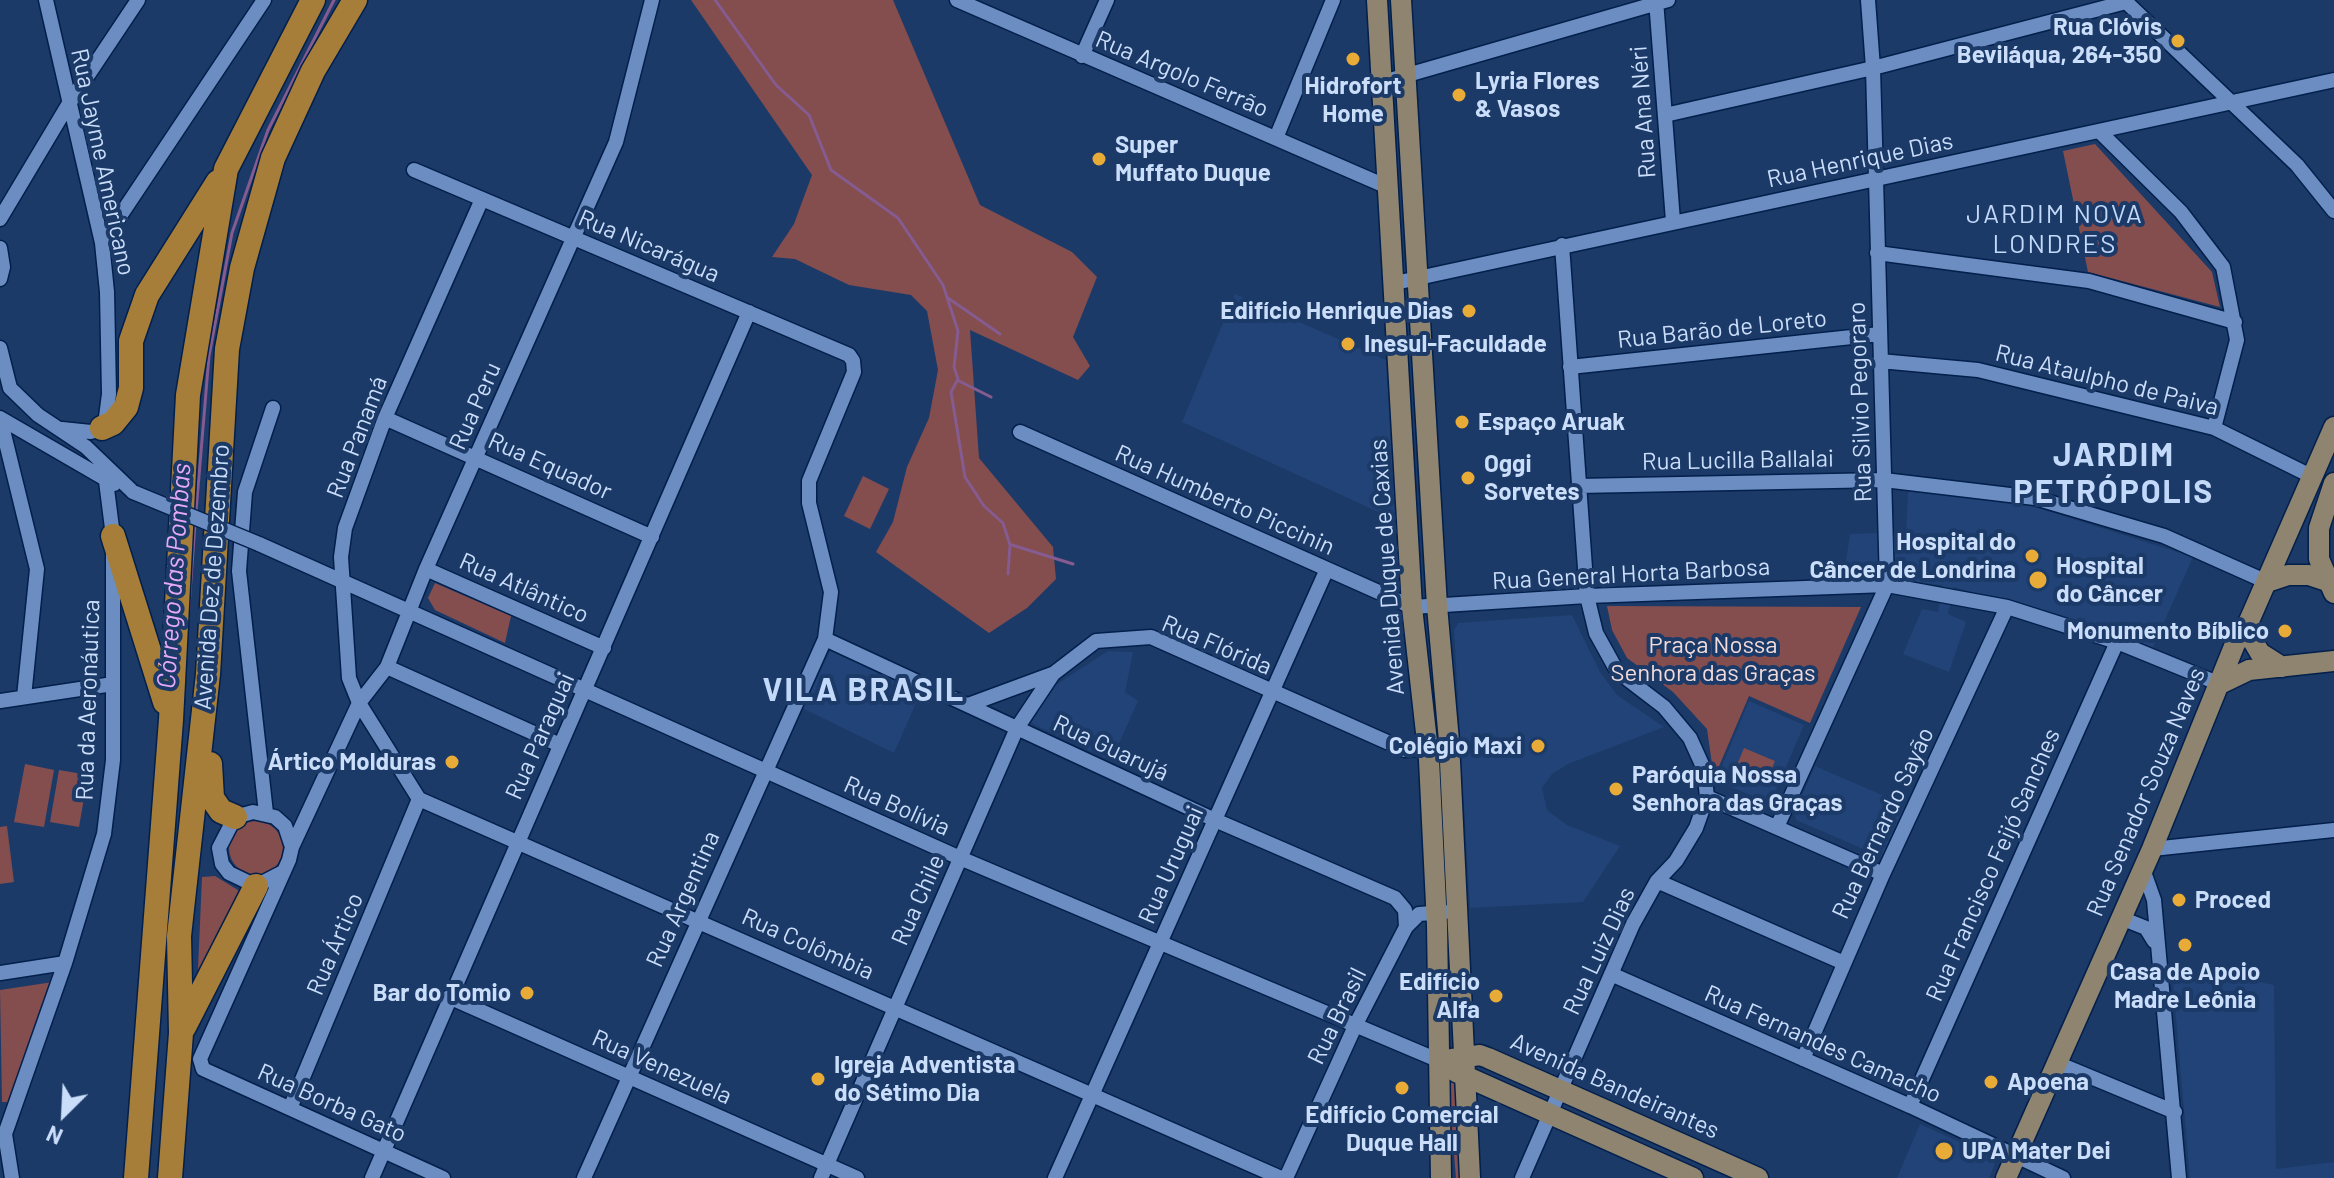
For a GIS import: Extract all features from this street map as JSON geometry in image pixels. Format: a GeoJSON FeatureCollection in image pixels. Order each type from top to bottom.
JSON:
{"type":"FeatureCollection","features":[{"type":"Feature","properties":{"kind":"highway","name":"Avenida Dez de Dezembro"},"geometry":{"type":"LineString","coordinates":[[136,1178],[171,720],[188,395],[226,169],[313,0]]}},
{"type":"Feature","properties":{"kind":"highway","name":"Avenida Dez de Dezembro"},"geometry":{"type":"LineString","coordinates":[[170,1178],[181,1033],[179,936],[208,674],[227,349],[242,268],[273,158],[313,71],[355,0]]}},
{"type":"Feature","properties":{"kind":"highway"},"geometry":{"type":"LineString","coordinates":[[102,428],[113,423],[126,407],[131,388],[131,341],[147,295],[226,169]]}},
{"type":"Feature","properties":{"kind":"highway"},"geometry":{"type":"LineString","coordinates":[[113,536],[171,720]]}},
{"type":"Feature","properties":{"kind":"highway"},"geometry":{"type":"LineString","coordinates":[[208,674],[212,798],[221,811],[235,817]]}},
{"type":"Feature","properties":{"kind":"highway"},"geometry":{"type":"LineString","coordinates":[[181,1033],[256,886]]}},
{"type":"Feature","properties":{"kind":"main road","name":"Avenida Duque de Caxias"},"geometry":{"type":"LineString","coordinates":[[1377,0],[1412,607],[1439,751],[1458,911],[1462,1067],[1470,1178]]}},
{"type":"Feature","properties":{"kind":"main road","name":"Avenida Duque de Caxias"},"geometry":{"type":"LineString","coordinates":[[1401,0],[1437,606],[1439,751],[1436,913],[1441,1178]]}},
{"type":"Feature","properties":{"kind":"main road"},"geometry":{"type":"LineString","coordinates":[[1386,125],[1402,131],[1411,157]]}},
{"type":"Feature","properties":{"kind":"main road"},"geometry":{"type":"LineString","coordinates":[[1401,396],[1413,455],[1430,462]]}},
{"type":"Feature","properties":{"kind":"main road","name":"Rua Senador Souza Naves"},"geometry":{"type":"LineString","coordinates":[[2006,1178],[2057,1063],[2127,920],[2143,869],[2235,644],[2267,582],[2334,427]]}},
{"type":"Feature","properties":{"kind":"main road"},"geometry":{"type":"LineString","coordinates":[[2330,587],[2319,559],[2319,528],[2334,483]]}},
{"type":"Feature","properties":{"kind":"main road"},"geometry":{"type":"LineString","coordinates":[[2267,582],[2288,575],[2309,575],[2330,587]]}},
{"type":"Feature","properties":{"kind":"main road"},"geometry":{"type":"LineString","coordinates":[[2249,621],[2253,641],[2260,653],[2282,667]]}},
{"type":"Feature","properties":{"kind":"main road"},"geometry":{"type":"LineString","coordinates":[[2220,684],[2249,670],[2334,661]]}},
{"type":"Feature","properties":{"kind":"main road","name":"Avenida Bandeirantes"},"geometry":{"type":"LineString","coordinates":[[1462,1067],[1488,1058],[1754,1177]]}},
{"type":"Feature","properties":{"kind":"main road","name":"Avenida Bandeirantes"},"geometry":{"type":"LineString","coordinates":[[1440,1061],[1462,1067],[1549,1115],[1693,1178]]}},
{"type":"Feature","properties":{"kind":"street","name":"Rua Jayme Americano"},"geometry":{"type":"LineString","coordinates":[[46,0],[102,243],[107,292],[109,381],[102,428]]}},
{"type":"Feature","properties":{"kind":"street"},"geometry":{"type":"LineString","coordinates":[[0,219],[68,105],[138,0]]}},
{"type":"Feature","properties":{"kind":"street"},"geometry":{"type":"LineString","coordinates":[[102,243],[264,0]]}},
{"type":"Feature","properties":{"kind":"street","name":"Rua Peru"},"geometry":{"type":"LineString","coordinates":[[292,847],[359,703],[387,667],[408,610],[616,142],[652,0]]}},
{"type":"Feature","properties":{"kind":"street","name":"Rua Argolo Ferrão"},"geometry":{"type":"LineString","coordinates":[[957,0],[1390,188]]}},
{"type":"Feature","properties":{"kind":"street"},"geometry":{"type":"LineString","coordinates":[[1082,56],[1107,0]]}},
{"type":"Feature","properties":{"kind":"street"},"geometry":{"type":"LineString","coordinates":[[1276,138],[1333,0]]}},
{"type":"Feature","properties":{"kind":"street","name":"Rua Silvio Pegoraro"},"geometry":{"type":"LineString","coordinates":[[1777,827],[1887,585],[1873,68],[1868,0]]}},
{"type":"Feature","properties":{"kind":"street"},"geometry":{"type":"LineString","coordinates":[[1383,82],[1660,1]]}},
{"type":"Feature","properties":{"kind":"street","name":"Rua Ana Néri"},"geometry":{"type":"LineString","coordinates":[[1660,1],[1673,221]]}},
{"type":"Feature","properties":{"kind":"street"},"geometry":{"type":"LineString","coordinates":[[1665,115],[1873,68],[2125,1],[2297,165],[2333,212]]}},
{"type":"Feature","properties":{"kind":"street","name":"Rua Henrique Dias"},"geometry":{"type":"LineString","coordinates":[[1395,283],[2334,80]]}},
{"type":"Feature","properties":{"kind":"street"},"geometry":{"type":"LineString","coordinates":[[2099,131],[2181,212],[2223,267],[2237,340],[2214,428]]}},
{"type":"Feature","properties":{"kind":"street","name":"Rua Nicarágua"},"geometry":{"type":"LineString","coordinates":[[414,170],[849,355],[854,372]]}},
{"type":"Feature","properties":{"kind":"street","name":"Rua Panamá"},"geometry":{"type":"LineString","coordinates":[[359,703],[349,678],[342,580],[345,528],[385,418],[482,199]]}},
{"type":"Feature","properties":{"kind":"street"},"geometry":{"type":"LineString","coordinates":[[1562,245],[1587,596],[1596,633],[1617,671],[1664,707],[1690,738],[1704,769],[1707,797],[1883,874]]}},
{"type":"Feature","properties":{"kind":"street"},"geometry":{"type":"LineString","coordinates":[[0,248],[3,267],[0,279]]}},
{"type":"Feature","properties":{"kind":"street"},"geometry":{"type":"LineString","coordinates":[[1877,253],[2089,281],[2235,322]]}},
{"type":"Feature","properties":{"kind":"street","name":"Rua Paraguai"},"geometry":{"type":"LineString","coordinates":[[372,1178],[749,312]]}},
{"type":"Feature","properties":{"kind":"street","name":"Rua Barão de Loreto"},"geometry":{"type":"LineString","coordinates":[[1570,367],[1880,334]]}},
{"type":"Feature","properties":{"kind":"street"},"geometry":{"type":"LineString","coordinates":[[0,348],[10,388],[38,415],[62,429],[133,492]]}},
{"type":"Feature","properties":{"kind":"street","name":"Rua Ataulpho de Paiva"},"geometry":{"type":"LineString","coordinates":[[1880,361],[1978,370],[2214,428],[2313,477]]}},
{"type":"Feature","properties":{"kind":"street","name":"Rua Argentina"},"geometry":{"type":"LineString","coordinates":[[584,1178],[825,639],[831,592],[809,503],[809,481],[854,372]]}},
{"type":"Feature","properties":{"kind":"street"},"geometry":{"type":"LineString","coordinates":[[266,813],[239,571],[245,492],[273,408]]}},
{"type":"Feature","properties":{"kind":"street"},"geometry":{"type":"LineString","coordinates":[[0,418],[3,451],[37,569],[24,697]]}},
{"type":"Feature","properties":{"kind":"street","name":"Rua Bolívia"},"geometry":{"type":"LineString","coordinates":[[0,418],[106,481],[342,580],[960,858],[1440,1061]]}},
{"type":"Feature","properties":{"kind":"street","name":"Rua Equador"},"geometry":{"type":"LineString","coordinates":[[385,418],[652,537]]}},
{"type":"Feature","properties":{"kind":"street"},"geometry":{"type":"LineString","coordinates":[[62,429],[75,432],[102,428]]}},
{"type":"Feature","properties":{"kind":"street","name":"Rua Humberto Piccinin"},"geometry":{"type":"LineString","coordinates":[[1020,432],[1412,607]]}},
{"type":"Feature","properties":{"kind":"street","name":"Rua Lucilla Ballalai"},"geometry":{"type":"LineString","coordinates":[[1578,486],[1884,480],[2035,498],[2164,536],[2267,582]]}},
{"type":"Feature","properties":{"kind":"street","name":"Rua da Aeronáutica"},"geometry":{"type":"LineString","coordinates":[[5,1134],[65,963],[104,834],[113,760],[113,536],[106,481]]}},
{"type":"Feature","properties":{"kind":"street","name":"Rua Atlântico"},"geometry":{"type":"LineString","coordinates":[[426,569],[604,648]]}},
{"type":"Feature","properties":{"kind":"street","name":"Rua Uruguai"},"geometry":{"type":"LineString","coordinates":[[1055,1178],[1327,569]]}},
{"type":"Feature","properties":{"kind":"street","name":"Rua General Horta Barbosa"},"geometry":{"type":"LineString","coordinates":[[1412,607],[1587,596],[1887,585],[2007,607],[2117,642],[2220,684]]}},
{"type":"Feature","properties":{"kind":"street","name":"Rua Bernardo Sayão"},"geometry":{"type":"LineString","coordinates":[[1803,1059],[1883,874],[2007,607]]}},
{"type":"Feature","properties":{"kind":"street","name":"Rua Flórida"},"geometry":{"type":"LineString","coordinates":[[1017,728],[1053,674],[1096,641],[1151,637],[1405,750],[1439,751]]}},
{"type":"Feature","properties":{"kind":"street","name":"Rua Guarujá"},"geometry":{"type":"LineString","coordinates":[[825,639],[1215,820],[1395,898],[1405,910],[1406,927]]}},
{"type":"Feature","properties":{"kind":"street","name":"Rua Francisco Feijó Sanches"},"geometry":{"type":"LineString","coordinates":[[1910,1106],[2117,642]]}},
{"type":"Feature","properties":{"kind":"street"},"geometry":{"type":"LineString","coordinates":[[387,667],[560,745]]}},
{"type":"Feature","properties":{"kind":"street"},"geometry":{"type":"LineString","coordinates":[[968,705],[1053,674]]}},
{"type":"Feature","properties":{"kind":"street"},"geometry":{"type":"LineString","coordinates":[[0,701],[113,684]]}},
{"type":"Feature","properties":{"kind":"street"},"geometry":{"type":"LineString","coordinates":[[359,703],[419,799]]}},
{"type":"Feature","properties":{"kind":"street","name":"Rua Chile"},"geometry":{"type":"LineString","coordinates":[[824,1171],[1017,728]]}},
{"type":"Feature","properties":{"kind":"street","name":"Rua Luiz Dias"},"geometry":{"type":"LineString","coordinates":[[1522,1178],[1633,924],[1657,881],[1676,861],[1696,828],[1707,797]]}},
{"type":"Feature","properties":{"kind":"street","name":"Rua Colômbia"},"geometry":{"type":"LineString","coordinates":[[419,799],[1284,1178]]}},
{"type":"Feature","properties":{"kind":"street","name":"Rua Ártico"},"geometry":{"type":"LineString","coordinates":[[291,1106],[419,799]]}},
{"type":"Feature","properties":{"kind":"street"},"geometry":{"type":"LineString","coordinates":[[256,886],[229,873],[222,864],[222,837],[235,817],[253,812],[266,813],[285,826],[292,847],[260,918]]}},
{"type":"Feature","properties":{"kind":"street"},"geometry":{"type":"LineString","coordinates":[[285,826],[305,817]]}},
{"type":"Feature","properties":{"kind":"street"},"geometry":{"type":"LineString","coordinates":[[2152,849],[2334,830]]}},
{"type":"Feature","properties":{"kind":"street"},"geometry":{"type":"LineString","coordinates":[[2143,869],[2154,909],[2179,1178]]}},
{"type":"Feature","properties":{"kind":"street"},"geometry":{"type":"LineString","coordinates":[[256,886],[283,872]]}},
{"type":"Feature","properties":{"kind":"street"},"geometry":{"type":"LineString","coordinates":[[1657,881],[1844,963]]}},
{"type":"Feature","properties":{"kind":"street"},"geometry":{"type":"LineString","coordinates":[[256,886],[260,918]]}},
{"type":"Feature","properties":{"kind":"street"},"geometry":{"type":"LineString","coordinates":[[2127,920],[2154,909]]}},
{"type":"Feature","properties":{"kind":"street"},"geometry":{"type":"LineString","coordinates":[[1406,927],[1419,914],[1458,911]]}},
{"type":"Feature","properties":{"kind":"street","name":"Rua Borba Gato"},"geometry":{"type":"LineString","coordinates":[[260,918],[200,1059],[203,1069],[291,1106],[443,1178]]}},
{"type":"Feature","properties":{"kind":"street"},"geometry":{"type":"LineString","coordinates":[[2127,920],[2146,928],[2156,945]]}},
{"type":"Feature","properties":{"kind":"street","name":"Rua Brasil"},"geometry":{"type":"LineString","coordinates":[[1284,1178],[1356,1024],[1406,927]]}},
{"type":"Feature","properties":{"kind":"street"},"geometry":{"type":"LineString","coordinates":[[0,973],[65,963]]}},
{"type":"Feature","properties":{"kind":"street","name":"Rua Fernandes Camacho"},"geometry":{"type":"LineString","coordinates":[[1611,974],[1910,1106],[2063,1178]]}},
{"type":"Feature","properties":{"kind":"street","name":"Rua Venezuela"},"geometry":{"type":"LineString","coordinates":[[449,997],[627,1076],[824,1171],[857,1178]]}},
{"type":"Feature","properties":{"kind":"street"},"geometry":{"type":"LineString","coordinates":[[2057,1063],[2175,1112]]}},
{"type":"Feature","properties":{"kind":"street"},"geometry":{"type":"LineString","coordinates":[[0,1118],[12,1178]]}},
{"type":"Feature","properties":{"kind":"shaded area"},"geometry":{"type":"Polygon","coordinates":[[[1235,294],[1386,360],[1398,521],[1182,422],[1235,294]]]}},
{"type":"Feature","properties":{"kind":"shaded area","name":"Hospital do Câncer"},"geometry":{"type":"Polygon","coordinates":[[[1908,491],[2013,500],[2193,557],[2152,649],[1954,587],[1948,614],[1966,622],[1949,672],[1903,654],[1922,609],[1938,612],[1942,585],[1844,574],[1850,534],[1906,532],[1908,491]]]}},
{"type":"Feature","properties":{"kind":"shaded area","name":"Colégio Maxi"},"geometry":{"type":"Polygon","coordinates":[[[1572,615],[1600,672],[1617,695],[1664,727],[1568,764],[1552,774],[1542,788],[1547,810],[1567,825],[1620,846],[1583,902],[1470,908],[1454,631],[1458,623],[1572,615]]]}},
{"type":"Feature","properties":{"kind":"shaded area"},"geometry":{"type":"Polygon","coordinates":[[[831,649],[921,692],[894,753],[802,708],[831,649]]]}},
{"type":"Feature","properties":{"kind":"shaded area"},"geometry":{"type":"Polygon","coordinates":[[[1108,651],[1133,652],[1125,692],[1138,701],[1111,761],[1031,723],[1051,688],[1108,651]]]}},
{"type":"Feature","properties":{"kind":"shaded area"},"geometry":{"type":"Polygon","coordinates":[[[1749,701],[1804,725],[1770,804],[1716,780],[1749,701]]]}},
{"type":"Feature","properties":{"kind":"shaded area"},"geometry":{"type":"Polygon","coordinates":[[[1815,766],[1905,805],[1882,857],[1796,820],[1794,813],[1815,766]]]}},
{"type":"Feature","properties":{"kind":"shaded area"},"geometry":{"type":"Polygon","coordinates":[[[2236,977],[2274,985],[2276,1169],[2334,1162],[2334,1178],[2190,1178],[2173,984],[2236,977]]]}},
{"type":"Feature","properties":{"kind":"shaded area","name":"UPA Mater Dei"},"geometry":{"type":"Polygon","coordinates":[[[1920,1124],[1997,1159],[1989,1178],[1897,1178],[1920,1124]]]}},
{"type":"Feature","properties":{"kind":"green space"},"geometry":{"type":"Polygon","coordinates":[[[691,0],[893,0],[980,205],[1072,252],[1097,277],[1073,337],[1090,366],[1078,380],[970,330],[979,458],[1053,547],[1056,579],[1027,608],[989,633],[876,552],[893,522],[907,467],[929,418],[938,370],[927,311],[911,295],[849,285],[795,259],[772,257],[794,224],[812,175],[691,0]]]}},
{"type":"Feature","properties":{"kind":"green space"},"geometry":{"type":"Polygon","coordinates":[[[2095,144],[2212,272],[2220,307],[2088,272],[2063,151],[2095,144]]]}},
{"type":"Feature","properties":{"kind":"green space"},"geometry":{"type":"Polygon","coordinates":[[[863,476],[889,489],[870,529],[844,516],[863,476]]]}},
{"type":"Feature","properties":{"kind":"green space"},"geometry":{"type":"Polygon","coordinates":[[[435,583],[511,616],[505,643],[435,610],[428,598],[435,583]]]}},
{"type":"Feature","properties":{"kind":"green space","name":"Praça Nossa Senhora das Graças"},"geometry":{"type":"Polygon","coordinates":[[[1607,606],[1861,607],[1810,723],[1749,696],[1714,778],[1707,729],[1673,692],[1627,658],[1612,630],[1607,606]]]}},
{"type":"Feature","properties":{"kind":"green space"},"geometry":{"type":"Polygon","coordinates":[[[1744,748],[1775,761],[1766,783],[1735,770],[1744,748]]]}},
{"type":"Feature","properties":{"kind":"green space"},"geometry":{"type":"Polygon","coordinates":[[[25,764],[54,770],[44,827],[14,822],[25,764]]]}},
{"type":"Feature","properties":{"kind":"green space"},"geometry":{"type":"Polygon","coordinates":[[[59,770],[88,775],[79,827],[50,822],[59,770]]]}},
{"type":"Feature","properties":{"kind":"green space"},"geometry":{"type":"Polygon","coordinates":[[[256,821],[275,829],[283,848],[275,867],[256,875],[237,867],[229,848],[237,829],[256,821]]]}},
{"type":"Feature","properties":{"kind":"green space"},"geometry":{"type":"Polygon","coordinates":[[[7,826],[14,882],[0,884],[0,827],[7,826]]]}},
{"type":"Feature","properties":{"kind":"green space"},"geometry":{"type":"Polygon","coordinates":[[[215,876],[246,895],[205,969],[198,969],[202,877],[215,876]]]}},
{"type":"Feature","properties":{"kind":"green space"},"geometry":{"type":"Polygon","coordinates":[[[53,982],[11,1102],[2,1102],[0,990],[53,982]]]}},
{"type":"Feature","properties":{"kind":"green space"},"geometry":{"type":"Polygon","coordinates":[[[1447,1071],[1460,1079],[1465,1178],[1456,1178],[1447,1071]]]}},
{"type":"Feature","properties":{"kind":"waterway","name":"Córrego das Pombas"},"geometry":{"type":"LineString","coordinates":[[196,512],[209,356],[232,233],[268,130],[334,0]]}},
{"type":"Feature","properties":{"kind":"waterway"},"geometry":{"type":"LineString","coordinates":[[715,0],[776,85],[809,115],[831,170],[898,218],[943,285],[958,331],[954,367],[958,379],[951,392],[965,477],[984,506],[1003,523],[1010,545],[1008,574]]}},
{"type":"Feature","properties":{"kind":"waterway"},"geometry":{"type":"LineString","coordinates":[[948,298],[1000,334]]}},
{"type":"Feature","properties":{"kind":"waterway"},"geometry":{"type":"LineString","coordinates":[[959,381],[991,397]]}},
{"type":"Feature","properties":{"kind":"waterway","name":"Córrego das Pombas"},"geometry":{"type":"LineString","coordinates":[[188,620],[195,524]]}},
{"type":"Feature","properties":{"kind":"waterway"},"geometry":{"type":"LineString","coordinates":[[1012,545],[1073,564]]}},
{"type":"Feature","properties":{"kind":"place","name":"Rua Clóvis Beviláqua, 264-350"},"geometry":{"type":"Point","coordinates":[2178,41]}},
{"type":"Feature","properties":{"kind":"place","name":"Hidrofort Home"},"geometry":{"type":"Point","coordinates":[1353,59]}},
{"type":"Feature","properties":{"kind":"place","name":"Lyria Flores & Vasos"},"geometry":{"type":"Point","coordinates":[1459,95]}},
{"type":"Feature","properties":{"kind":"place","name":"Super Muffato Duque"},"geometry":{"type":"Point","coordinates":[1099,159]}},
{"type":"Feature","properties":{"kind":"place","name":"Edifício Henrique Dias"},"geometry":{"type":"Point","coordinates":[1469,311]}},
{"type":"Feature","properties":{"kind":"place","name":"Inesul-Faculdade"},"geometry":{"type":"Point","coordinates":[1348,344]}},
{"type":"Feature","properties":{"kind":"place","name":"Espaço Aruak"},"geometry":{"type":"Point","coordinates":[1462,422]}},
{"type":"Feature","properties":{"kind":"place","name":"Oggi Sorvetes"},"geometry":{"type":"Point","coordinates":[1468,478]}},
{"type":"Feature","properties":{"kind":"place","name":"Hospital do Câncer de Londrina"},"geometry":{"type":"Point","coordinates":[2032,556]}},
{"type":"Feature","properties":{"kind":"place","name":"Hospital do Câncer"},"geometry":{"type":"Point","coordinates":[2038,580]}},
{"type":"Feature","properties":{"kind":"place","name":"Monumento Bíblico"},"geometry":{"type":"Point","coordinates":[2285,631]}},
{"type":"Feature","properties":{"kind":"place","name":"Colégio Maxi"},"geometry":{"type":"Point","coordinates":[1538,746]}},
{"type":"Feature","properties":{"kind":"place","name":"Ártico Molduras"},"geometry":{"type":"Point","coordinates":[452,762]}},
{"type":"Feature","properties":{"kind":"place","name":"Paróquia Nossa Senhora das Graças"},"geometry":{"type":"Point","coordinates":[1616,789]}},
{"type":"Feature","properties":{"kind":"place","name":"Proced"},"geometry":{"type":"Point","coordinates":[2179,900]}},
{"type":"Feature","properties":{"kind":"place","name":"Casa de Apoio Madre Leônia"},"geometry":{"type":"Point","coordinates":[2185,945]}},
{"type":"Feature","properties":{"kind":"place","name":"Bar do Tomio"},"geometry":{"type":"Point","coordinates":[527,993]}},
{"type":"Feature","properties":{"kind":"place","name":"Edifício Alfa"},"geometry":{"type":"Point","coordinates":[1496,996]}},
{"type":"Feature","properties":{"kind":"place","name":"Igreja Adventista do Sétimo Dia"},"geometry":{"type":"Point","coordinates":[818,1079]}},
{"type":"Feature","properties":{"kind":"place","name":"Apoena"},"geometry":{"type":"Point","coordinates":[1991,1082]}},
{"type":"Feature","properties":{"kind":"place","name":"Edifício Comercial Duque Hall"},"geometry":{"type":"Point","coordinates":[1402,1088]}},
{"type":"Feature","properties":{"kind":"place","name":"UPA Mater Dei"},"geometry":{"type":"Point","coordinates":[1944,1151]}},
{"type":"Feature","properties":{"kind":"district","name":"JARDIM NOVA LONDRES"},"geometry":{"type":"Point","coordinates":[2055,229]}},
{"type":"Feature","properties":{"kind":"district","name":"JARDIM PETRÓPOLIS"},"geometry":{"type":"Point","coordinates":[2114,474]}},
{"type":"Feature","properties":{"kind":"district","name":"VILA BRASIL"},"geometry":{"type":"Point","coordinates":[864,690]}}]}
